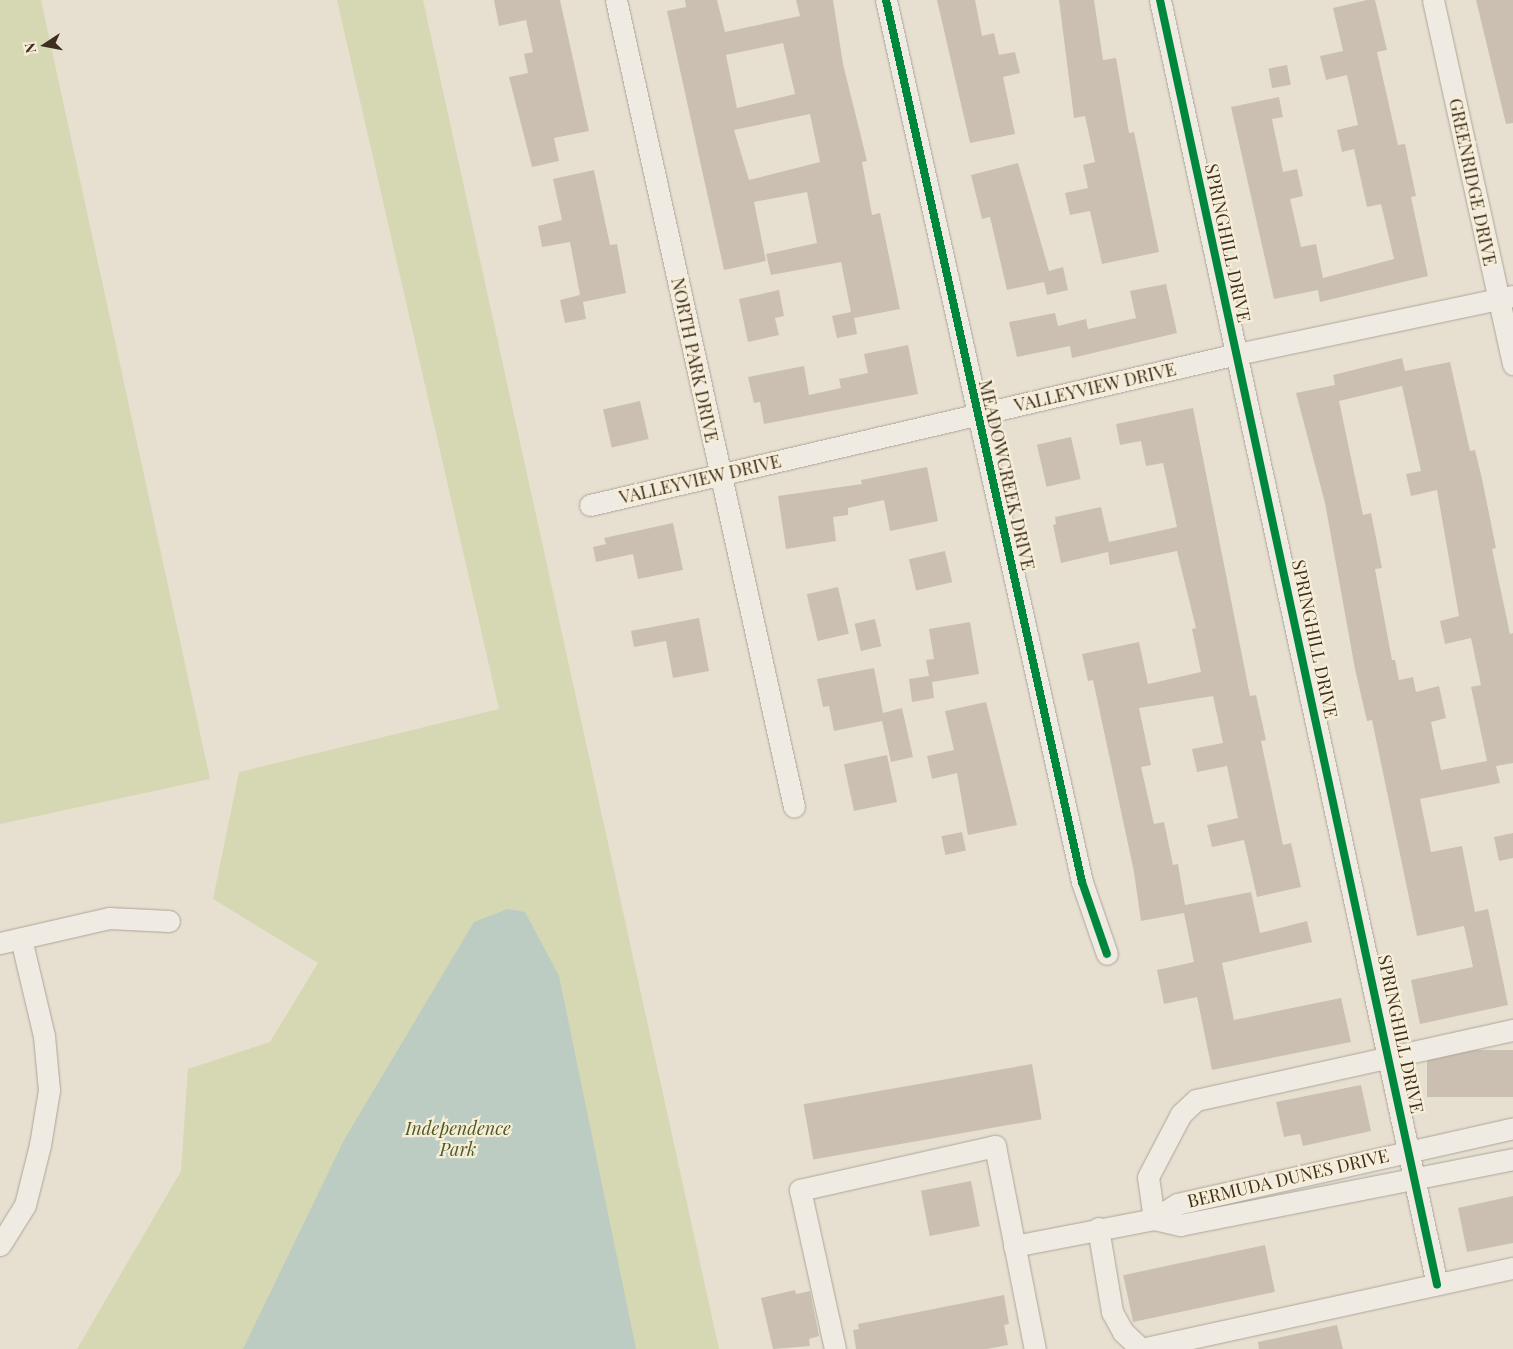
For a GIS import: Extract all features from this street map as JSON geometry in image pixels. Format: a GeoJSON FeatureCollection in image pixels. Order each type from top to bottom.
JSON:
{"type":"FeatureCollection","features":[{"type":"Feature","properties":{"kind":"street","name":"NORTH PARK DRIVE"},"geometry":{"type":"LineString","coordinates":[[616,0],[794,807]]}},
{"type":"Feature","properties":{"kind":"street","name":"MEADOWCREEK DRIVE"},"geometry":{"type":"LineString","coordinates":[[886,0],[1082,882],[1107,954]]}},
{"type":"Feature","properties":{"kind":"street","name":"SPRINGHILL DRIVE"},"geometry":{"type":"LineString","coordinates":[[1160,0],[1391,1056],[1437,1284]]}},
{"type":"Feature","properties":{"kind":"street","name":"GREENRIDGE DRIVE"},"geometry":{"type":"LineString","coordinates":[[1433,0],[1506,298],[1513,364]]}},
{"type":"Feature","properties":{"kind":"street","name":"VALLEYVIEW DRIVE"},"geometry":{"type":"LineString","coordinates":[[590,505],[1237,354],[1506,298]]}},
{"type":"Feature","properties":{"kind":"street"},"geometry":{"type":"LineString","coordinates":[[0,1245],[25,1205],[40,1146],[49,1090],[44,1036],[10,941],[109,918],[169,921]]}},
{"type":"Feature","properties":{"kind":"street"},"geometry":{"type":"LineString","coordinates":[[1154,1219],[1148,1177],[1181,1114],[1196,1100],[1513,1030]]}},
{"type":"Feature","properties":{"kind":"street","name":"BERMUDA DUNES DRIVE"},"geometry":{"type":"LineString","coordinates":[[1154,1219],[1177,1204],[1410,1149],[1513,1128]]}},
{"type":"Feature","properties":{"kind":"street"},"geometry":{"type":"LineString","coordinates":[[835,1349],[800,1190],[995,1146],[1035,1349]]}},
{"type":"Feature","properties":{"kind":"street","name":"BERMUDA DUNES DRIVE"},"geometry":{"type":"LineString","coordinates":[[1014,1246],[1098,1228],[1154,1219],[1180,1224],[1513,1159]]}},
{"type":"Feature","properties":{"kind":"street"},"geometry":{"type":"LineString","coordinates":[[1098,1228],[1112,1312],[1123,1332],[1141,1349],[1513,1268]]}},
{"type":"Feature","properties":{"kind":"green space"},"geometry":{"type":"Polygon","coordinates":[[[0,0],[41,0],[210,779],[0,824],[0,0]]]}},
{"type":"Feature","properties":{"kind":"green space","name":"Independence Park"},"geometry":{"type":"Polygon","coordinates":[[[337,0],[423,0],[719,1349],[77,1349],[181,1171],[188,1069],[270,1042],[318,963],[213,899],[239,772],[499,709],[337,0]]]}},
{"type":"Feature","properties":{"kind":"shaded area"},"geometry":{"type":"Polygon","coordinates":[[[508,909],[525,912],[559,976],[636,1349],[243,1349],[344,1140],[474,922],[508,909]]]}},
{"type":"Feature","properties":{"kind":"building"},"geometry":{"type":"Polygon","coordinates":[[[494,0],[560,0],[589,131],[554,138],[559,161],[532,167],[509,77],[528,73],[524,54],[533,52],[526,20],[499,26],[494,0]]]}},
{"type":"Feature","properties":{"kind":"building"},"geometry":{"type":"Polygon","coordinates":[[[685,0],[717,0],[725,32],[800,16],[796,0],[833,0],[843,64],[867,161],[862,162],[872,215],[880,213],[900,309],[854,318],[857,334],[837,338],[832,316],[851,312],[841,262],[771,275],[766,254],[817,243],[807,192],[754,202],[766,261],[724,270],[667,11],[686,7],[685,0]],[[783,43],[726,55],[737,108],[795,94],[783,43]],[[810,114],[734,130],[749,180],[820,162],[810,114]]]}},
{"type":"Feature","properties":{"kind":"building"},"geometry":{"type":"Polygon","coordinates":[[[937,0],[975,0],[982,36],[994,33],[999,55],[1015,52],[1020,73],[1003,77],[1015,134],[970,143],[937,0]]]}},
{"type":"Feature","properties":{"kind":"building"},"geometry":{"type":"Polygon","coordinates":[[[1059,0],[1094,0],[1103,60],[1116,58],[1129,133],[1134,132],[1159,252],[1102,264],[1090,211],[1070,215],[1065,193],[1088,188],[1083,165],[1095,162],[1085,116],[1074,118],[1059,0]]]}},
{"type":"Feature","properties":{"kind":"building"},"geometry":{"type":"Polygon","coordinates":[[[1375,0],[1387,50],[1377,52],[1398,145],[1405,144],[1416,196],[1411,197],[1428,276],[1320,302],[1318,290],[1274,299],[1231,107],[1279,97],[1283,117],[1272,119],[1283,172],[1297,169],[1303,196],[1290,199],[1301,247],[1316,244],[1323,278],[1394,259],[1381,204],[1367,207],[1354,149],[1342,152],[1337,130],[1358,125],[1347,75],[1326,80],[1320,56],[1343,51],[1333,8],[1375,0]]]}},
{"type":"Feature","properties":{"kind":"building"},"geometry":{"type":"Polygon","coordinates":[[[1476,0],[1513,0],[1513,123],[1506,124],[1476,0]]]}},
{"type":"Feature","properties":{"kind":"building"},"geometry":{"type":"Polygon","coordinates":[[[1287,65],[1291,85],[1272,88],[1268,69],[1287,65]]]}},
{"type":"Feature","properties":{"kind":"building"},"geometry":{"type":"Polygon","coordinates":[[[1018,163],[1049,271],[1063,267],[1068,290],[1047,295],[1044,282],[1007,290],[990,217],[982,219],[971,175],[1018,163]]]}},
{"type":"Feature","properties":{"kind":"building"},"geometry":{"type":"Polygon","coordinates":[[[594,170],[610,245],[617,244],[626,293],[583,302],[586,319],[565,323],[560,300],[580,295],[570,242],[542,247],[538,226],[562,220],[553,179],[594,170]]]}},
{"type":"Feature","properties":{"kind":"building"},"geometry":{"type":"Polygon","coordinates":[[[1166,284],[1177,333],[1072,358],[1070,346],[1017,357],[1009,322],[1055,313],[1058,326],[1086,319],[1088,329],[1136,318],[1130,291],[1166,284]]]}},
{"type":"Feature","properties":{"kind":"building"},"geometry":{"type":"Polygon","coordinates":[[[779,290],[784,316],[775,318],[779,335],[748,342],[739,299],[779,290]]]}},
{"type":"Feature","properties":{"kind":"building"},"geometry":{"type":"Polygon","coordinates":[[[908,345],[918,394],[764,424],[760,402],[754,403],[748,377],[804,366],[809,395],[841,388],[839,379],[868,373],[864,354],[908,345]]]}},
{"type":"Feature","properties":{"kind":"building"},"geometry":{"type":"Polygon","coordinates":[[[1402,358],[1405,371],[1450,362],[1470,451],[1475,450],[1482,479],[1496,548],[1492,549],[1510,634],[1513,633],[1513,763],[1496,766],[1500,783],[1420,799],[1431,852],[1462,846],[1475,912],[1488,909],[1508,1005],[1420,1024],[1411,980],[1473,967],[1464,926],[1417,936],[1372,720],[1367,721],[1355,669],[1325,503],[1296,393],[1335,385],[1333,375],[1402,358]],[[1402,386],[1339,401],[1363,515],[1371,513],[1382,568],[1375,569],[1392,660],[1395,660],[1399,680],[1413,677],[1416,692],[1439,686],[1446,718],[1431,722],[1441,770],[1487,761],[1471,687],[1481,685],[1471,638],[1445,644],[1440,621],[1459,616],[1437,490],[1411,496],[1406,474],[1421,471],[1402,386]]]}},
{"type":"Feature","properties":{"kind":"building"},"geometry":{"type":"Polygon","coordinates":[[[640,401],[649,439],[612,448],[603,410],[640,401]]]}},
{"type":"Feature","properties":{"kind":"building"},"geometry":{"type":"Polygon","coordinates":[[[1193,408],[1250,696],[1256,695],[1266,740],[1261,741],[1283,845],[1291,843],[1301,887],[1257,897],[1244,840],[1212,847],[1207,825],[1238,818],[1227,766],[1197,772],[1192,749],[1223,743],[1213,696],[1139,708],[1151,765],[1141,767],[1154,824],[1164,822],[1173,865],[1178,864],[1185,905],[1251,892],[1260,933],[1307,921],[1312,942],[1222,963],[1234,1020],[1341,998],[1351,1042],[1212,1070],[1197,997],[1164,1004],[1157,970],[1194,962],[1184,913],[1141,921],[1134,872],[1093,680],[1088,681],[1082,654],[1139,642],[1148,684],[1201,672],[1192,629],[1196,628],[1177,551],[1110,565],[1108,552],[1061,563],[1053,525],[1056,524],[1055,517],[1101,507],[1109,542],[1177,527],[1163,463],[1146,466],[1141,441],[1120,445],[1116,424],[1193,408]]]}},
{"type":"Feature","properties":{"kind":"building"},"geometry":{"type":"Polygon","coordinates":[[[1071,437],[1081,479],[1047,487],[1037,445],[1071,437]]]}},
{"type":"Feature","properties":{"kind":"building"},"geometry":{"type":"Polygon","coordinates":[[[927,467],[938,521],[890,531],[884,500],[848,508],[848,515],[833,517],[836,541],[786,549],[778,496],[862,484],[861,480],[927,467]]]}},
{"type":"Feature","properties":{"kind":"building"},"geometry":{"type":"Polygon","coordinates":[[[673,523],[683,570],[638,579],[633,554],[596,562],[593,547],[606,544],[604,538],[673,523]]]}},
{"type":"Feature","properties":{"kind":"building"},"geometry":{"type":"Polygon","coordinates":[[[945,551],[952,582],[916,591],[909,559],[945,551]]]}},
{"type":"Feature","properties":{"kind":"building"},"geometry":{"type":"Polygon","coordinates":[[[838,587],[849,634],[818,641],[807,594],[838,587]]]}},
{"type":"Feature","properties":{"kind":"building"},"geometry":{"type":"Polygon","coordinates":[[[699,618],[709,671],[673,678],[666,641],[634,647],[631,631],[699,618]]]}},
{"type":"Feature","properties":{"kind":"building"},"geometry":{"type":"Polygon","coordinates":[[[875,619],[881,646],[861,651],[855,624],[875,619]]]}},
{"type":"Feature","properties":{"kind":"building"},"geometry":{"type":"Polygon","coordinates":[[[970,622],[979,674],[932,682],[934,698],[912,702],[909,679],[929,676],[926,660],[934,659],[929,629],[970,622]]]}},
{"type":"Feature","properties":{"kind":"building"},"geometry":{"type":"Polygon","coordinates":[[[874,668],[883,713],[902,708],[913,757],[891,762],[882,721],[834,731],[829,706],[823,707],[817,679],[874,668]]]}},
{"type":"Feature","properties":{"kind":"building"},"geometry":{"type":"Polygon","coordinates":[[[986,702],[1017,825],[968,835],[957,773],[932,779],[927,756],[954,750],[945,711],[986,702]]]}},
{"type":"Feature","properties":{"kind":"building"},"geometry":{"type":"Polygon","coordinates":[[[887,755],[897,802],[854,811],[844,764],[887,755]]]}},
{"type":"Feature","properties":{"kind":"building"},"geometry":{"type":"Polygon","coordinates":[[[962,832],[966,851],[945,855],[941,836],[962,832]]]}},
{"type":"Feature","properties":{"kind":"building"},"geometry":{"type":"Polygon","coordinates":[[[1513,833],[1513,858],[1499,861],[1494,837],[1513,833]]]}},
{"type":"Feature","properties":{"kind":"building"},"geometry":{"type":"Polygon","coordinates":[[[1427,1050],[1513,1050],[1513,1097],[1427,1097],[1427,1050]]]}},
{"type":"Feature","properties":{"kind":"building"},"geometry":{"type":"Polygon","coordinates":[[[1032,1064],[1042,1119],[813,1159],[804,1104],[1032,1064]]]}},
{"type":"Feature","properties":{"kind":"building"},"geometry":{"type":"Polygon","coordinates":[[[1361,1085],[1371,1131],[1303,1146],[1300,1134],[1284,1137],[1276,1102],[1361,1085]]]}},
{"type":"Feature","properties":{"kind":"building"},"geometry":{"type":"Polygon","coordinates":[[[971,1181],[980,1226],[930,1236],[921,1191],[971,1181]]]}},
{"type":"Feature","properties":{"kind":"building"},"geometry":{"type":"Polygon","coordinates":[[[1513,1196],[1513,1243],[1467,1252],[1458,1208],[1513,1196]]]}},
{"type":"Feature","properties":{"kind":"building"},"geometry":{"type":"Polygon","coordinates":[[[1265,1245],[1275,1292],[1133,1322],[1123,1275],[1265,1245]]]}},
{"type":"Feature","properties":{"kind":"building"},"geometry":{"type":"Polygon","coordinates":[[[795,1290],[796,1294],[810,1291],[819,1336],[809,1339],[810,1346],[773,1349],[761,1298],[795,1290]]]}},
{"type":"Feature","properties":{"kind":"building"},"geometry":{"type":"Polygon","coordinates":[[[1004,1295],[1009,1324],[1004,1325],[1008,1345],[987,1349],[856,1349],[853,1330],[859,1329],[858,1324],[1004,1295]]]}},
{"type":"Feature","properties":{"kind":"building"},"geometry":{"type":"Polygon","coordinates":[[[1337,1325],[1343,1349],[1259,1349],[1258,1342],[1337,1325]]]}},
{"type":"Feature","properties":{"kind":"cycle path"},"geometry":{"type":"LineString","coordinates":[[886,0],[1082,882],[1107,954]]}},
{"type":"Feature","properties":{"kind":"cycle path"},"geometry":{"type":"LineString","coordinates":[[1160,0],[1437,1284]]}}]}
